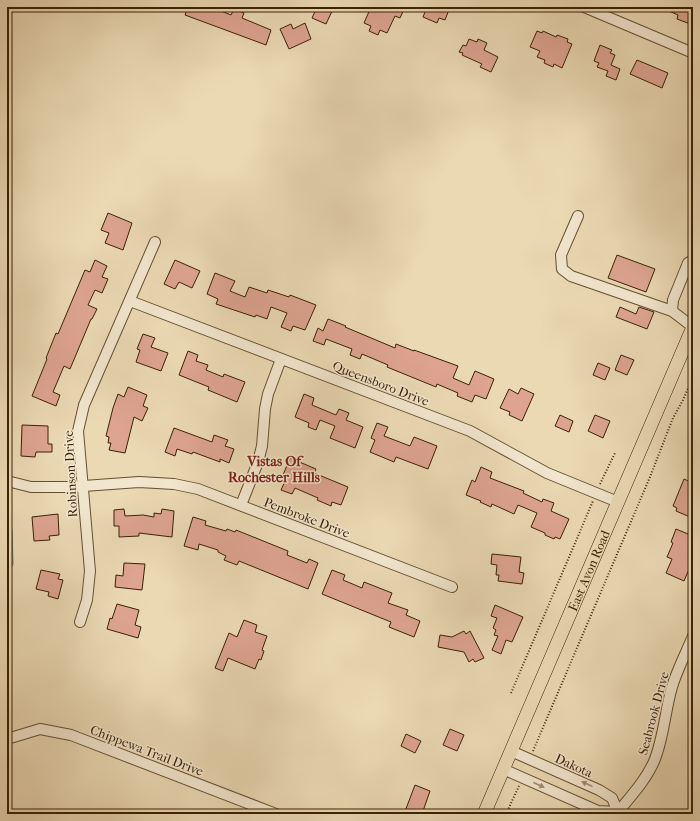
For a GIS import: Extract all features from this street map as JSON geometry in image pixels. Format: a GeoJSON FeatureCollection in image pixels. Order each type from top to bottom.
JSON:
{"type":"FeatureCollection","features":[{"type":"Feature","properties":{"kind":"main road","name":"East Avon Road"},"geometry":{"type":"LineString","coordinates":[[484,814],[693,327]]}},
{"type":"Feature","properties":{"kind":"street"},"geometry":{"type":"LineString","coordinates":[[584,7],[693,53]]}},
{"type":"Feature","properties":{"kind":"street"},"geometry":{"type":"LineString","coordinates":[[578,216],[561,254],[562,269],[571,276],[672,311],[693,327]]}},
{"type":"Feature","properties":{"kind":"street","name":"Robinson Drive"},"geometry":{"type":"LineString","coordinates":[[80,622],[87,600],[90,571],[78,431],[84,405],[155,242]]}},
{"type":"Feature","properties":{"kind":"street"},"geometry":{"type":"LineString","coordinates":[[672,311],[673,300],[688,263],[693,260]]}},
{"type":"Feature","properties":{"kind":"street","name":"Queensboro Drive"},"geometry":{"type":"LineString","coordinates":[[130,301],[470,431],[547,473],[618,502]]}},
{"type":"Feature","properties":{"kind":"street"},"geometry":{"type":"LineString","coordinates":[[241,505],[258,462],[262,440],[264,409],[281,359]]}},
{"type":"Feature","properties":{"kind":"street","name":"Pembroke Drive"},"geometry":{"type":"LineString","coordinates":[[7,481],[31,487],[83,486],[139,482],[174,484],[198,490],[241,505],[452,587]]}},
{"type":"Feature","properties":{"kind":"street","name":"Seabrook Drive"},"geometry":{"type":"LineString","coordinates":[[620,813],[645,778],[655,760],[662,740],[672,688],[693,636]]}},
{"type":"Feature","properties":{"kind":"street","name":"Chippewa Trail Drive"},"geometry":{"type":"LineString","coordinates":[[7,739],[40,729],[71,735],[276,814]]}},
{"type":"Feature","properties":{"kind":"street","name":"Dakota"},"geometry":{"type":"LineString","coordinates":[[511,751],[599,790],[612,798],[620,813]]}},
{"type":"Feature","properties":{"kind":"street"},"geometry":{"type":"LineString","coordinates":[[503,769],[598,811],[620,813]]}},
{"type":"Feature","properties":{"kind":"path"},"geometry":{"type":"LineString","coordinates":[[530,760],[650,477],[673,418],[693,377]]}},
{"type":"Feature","properties":{"kind":"path"},"geometry":{"type":"LineString","coordinates":[[511,693],[596,493],[615,453]]}},
{"type":"Feature","properties":{"kind":"path"},"geometry":{"type":"LineString","coordinates":[[506,814],[522,777]]}},
{"type":"Feature","properties":{"kind":"water"},"geometry":{"type":"Polygon","coordinates":[[[7,517],[9,518],[12,530],[13,564],[7,576],[7,517]]]}},
{"type":"Feature","properties":{"kind":"building"},"geometry":{"type":"Polygon","coordinates":[[[188,7],[211,7],[231,15],[234,9],[244,13],[242,18],[271,30],[266,45],[185,15],[188,7]]]}},
{"type":"Feature","properties":{"kind":"building"},"geometry":{"type":"Polygon","coordinates":[[[317,7],[334,7],[326,24],[312,18],[317,7]]]}},
{"type":"Feature","properties":{"kind":"building"},"geometry":{"type":"Polygon","coordinates":[[[371,7],[405,7],[400,18],[395,16],[387,33],[380,30],[378,35],[369,31],[371,26],[364,23],[371,7]]]}},
{"type":"Feature","properties":{"kind":"building"},"geometry":{"type":"Polygon","coordinates":[[[427,7],[450,7],[445,20],[439,18],[437,23],[423,17],[427,7]]]}},
{"type":"Feature","properties":{"kind":"building"},"geometry":{"type":"Polygon","coordinates":[[[660,7],[693,7],[693,25],[677,19],[678,15],[660,7]]]}},
{"type":"Feature","properties":{"kind":"building"},"geometry":{"type":"Polygon","coordinates":[[[305,23],[311,39],[289,49],[280,29],[291,24],[293,29],[305,23]]]}},
{"type":"Feature","properties":{"kind":"building"},"geometry":{"type":"Polygon","coordinates":[[[537,31],[542,33],[543,31],[556,37],[557,35],[568,39],[567,42],[572,44],[562,68],[554,64],[553,67],[544,63],[545,60],[537,57],[540,51],[530,47],[537,31]]]}},
{"type":"Feature","properties":{"kind":"building"},"geometry":{"type":"Polygon","coordinates":[[[469,39],[477,42],[478,39],[487,43],[484,50],[498,57],[491,72],[480,67],[482,64],[462,55],[463,53],[459,52],[463,45],[466,46],[469,39]]]}},
{"type":"Feature","properties":{"kind":"building"},"geometry":{"type":"Polygon","coordinates":[[[600,45],[612,50],[610,53],[615,55],[611,65],[620,69],[616,80],[606,76],[608,71],[597,67],[599,63],[594,61],[600,45]]]}},
{"type":"Feature","properties":{"kind":"building"},"geometry":{"type":"Polygon","coordinates":[[[637,60],[668,73],[662,88],[630,74],[637,60]]]}},
{"type":"Feature","properties":{"kind":"building"},"geometry":{"type":"Polygon","coordinates":[[[108,213],[132,223],[123,250],[105,243],[109,233],[101,230],[108,213]]]}},
{"type":"Feature","properties":{"kind":"building"},"geometry":{"type":"Polygon","coordinates":[[[617,255],[655,269],[646,292],[608,278],[617,255]]]}},
{"type":"Feature","properties":{"kind":"building"},"geometry":{"type":"Polygon","coordinates":[[[95,260],[107,266],[102,277],[108,279],[102,293],[95,290],[88,305],[97,309],[91,319],[70,369],[64,366],[53,392],[60,395],[56,406],[32,396],[56,333],[58,334],[85,270],[90,272],[95,260]]]}},
{"type":"Feature","properties":{"kind":"building"},"geometry":{"type":"Polygon","coordinates":[[[175,260],[200,271],[192,288],[179,282],[175,289],[164,284],[175,260]]]}},
{"type":"Feature","properties":{"kind":"building"},"geometry":{"type":"Polygon","coordinates":[[[215,273],[235,281],[230,291],[245,297],[249,287],[267,293],[268,290],[289,297],[290,295],[316,305],[305,330],[293,326],[291,331],[281,327],[287,313],[271,307],[267,319],[256,315],[255,317],[216,304],[218,299],[207,294],[215,273]]]}},
{"type":"Feature","properties":{"kind":"building"},"geometry":{"type":"Polygon","coordinates":[[[620,307],[636,314],[639,307],[654,312],[647,329],[616,317],[620,307]]]}},
{"type":"Feature","properties":{"kind":"building"},"geometry":{"type":"Polygon","coordinates":[[[328,319],[395,348],[396,344],[458,366],[453,378],[469,385],[475,371],[494,379],[486,399],[475,395],[472,402],[457,396],[458,393],[437,384],[436,387],[387,367],[388,365],[362,354],[360,359],[350,355],[352,349],[326,339],[324,345],[313,341],[318,328],[323,331],[328,319]]]}},
{"type":"Feature","properties":{"kind":"building"},"geometry":{"type":"Polygon","coordinates":[[[143,334],[155,338],[151,347],[168,353],[161,371],[136,362],[140,350],[137,349],[143,334]]]}},
{"type":"Feature","properties":{"kind":"building"},"geometry":{"type":"Polygon","coordinates":[[[188,351],[198,355],[196,361],[208,365],[206,370],[223,377],[224,374],[245,382],[237,402],[208,390],[209,387],[179,375],[188,351]]]}},
{"type":"Feature","properties":{"kind":"building"},"geometry":{"type":"Polygon","coordinates":[[[621,355],[634,360],[627,375],[615,370],[621,355]]]}},
{"type":"Feature","properties":{"kind":"building"},"geometry":{"type":"Polygon","coordinates":[[[598,363],[610,368],[605,380],[593,375],[598,363]]]}},
{"type":"Feature","properties":{"kind":"building"},"geometry":{"type":"Polygon","coordinates":[[[128,387],[147,395],[143,406],[148,408],[142,421],[134,417],[125,453],[109,450],[111,443],[108,443],[109,437],[106,436],[118,394],[124,397],[128,387]]]}},
{"type":"Feature","properties":{"kind":"building"},"geometry":{"type":"Polygon","coordinates":[[[521,388],[534,394],[522,421],[509,415],[510,412],[500,408],[509,389],[518,394],[521,388]]]}},
{"type":"Feature","properties":{"kind":"building"},"geometry":{"type":"Polygon","coordinates":[[[304,394],[314,398],[312,405],[336,415],[339,409],[349,413],[346,420],[363,427],[355,448],[330,438],[335,426],[320,420],[316,430],[308,427],[309,423],[295,417],[304,394]]]}},
{"type":"Feature","properties":{"kind":"building"},"geometry":{"type":"Polygon","coordinates":[[[560,415],[573,421],[569,432],[555,426],[560,415]]]}},
{"type":"Feature","properties":{"kind":"building"},"geometry":{"type":"Polygon","coordinates":[[[595,415],[610,421],[603,438],[588,431],[595,415]]]}},
{"type":"Feature","properties":{"kind":"building"},"geometry":{"type":"Polygon","coordinates":[[[377,423],[388,427],[384,436],[410,446],[414,437],[437,446],[428,469],[396,457],[394,462],[370,452],[375,440],[371,438],[377,423]]]}},
{"type":"Feature","properties":{"kind":"building"},"geometry":{"type":"Polygon","coordinates":[[[22,425],[48,426],[48,444],[52,444],[52,452],[36,452],[35,457],[21,456],[22,425]]]}},
{"type":"Feature","properties":{"kind":"building"},"geometry":{"type":"Polygon","coordinates":[[[174,428],[212,442],[214,435],[228,440],[225,446],[234,449],[229,463],[220,459],[220,462],[193,452],[192,454],[177,449],[175,456],[165,452],[174,428]]]}},
{"type":"Feature","properties":{"kind":"building"},"geometry":{"type":"Polygon","coordinates":[[[290,458],[316,469],[314,473],[348,487],[341,505],[332,502],[331,506],[317,500],[318,498],[295,488],[292,494],[281,490],[287,477],[283,475],[290,458]]]}},
{"type":"Feature","properties":{"kind":"building"},"geometry":{"type":"Polygon","coordinates":[[[481,467],[492,472],[490,478],[524,491],[523,493],[542,502],[543,499],[554,503],[551,511],[569,519],[560,539],[555,537],[554,539],[531,527],[537,513],[518,505],[514,514],[492,504],[491,507],[466,495],[472,480],[475,482],[481,467]]]}},
{"type":"Feature","properties":{"kind":"building"},"geometry":{"type":"Polygon","coordinates":[[[684,479],[693,483],[693,510],[690,517],[676,511],[677,508],[673,506],[684,479]]]}},
{"type":"Feature","properties":{"kind":"building"},"geometry":{"type":"Polygon","coordinates":[[[124,509],[125,516],[143,515],[154,517],[154,513],[161,514],[162,509],[174,511],[172,537],[139,533],[139,536],[119,537],[119,526],[114,526],[114,510],[124,509]]]}},
{"type":"Feature","properties":{"kind":"building"},"geometry":{"type":"Polygon","coordinates":[[[58,514],[59,535],[49,536],[50,540],[34,541],[32,517],[58,514]]]}},
{"type":"Feature","properties":{"kind":"building"},"geometry":{"type":"Polygon","coordinates":[[[193,517],[206,521],[205,525],[226,531],[227,529],[235,532],[236,530],[288,551],[287,555],[307,563],[309,559],[318,563],[308,589],[239,561],[237,565],[224,560],[226,556],[218,552],[218,550],[199,544],[198,550],[184,546],[193,517]]]}},
{"type":"Feature","properties":{"kind":"building"},"geometry":{"type":"Polygon","coordinates":[[[676,529],[693,536],[693,560],[684,581],[666,573],[672,559],[667,557],[673,543],[671,542],[676,529]]]}},
{"type":"Feature","properties":{"kind":"building"},"geometry":{"type":"Polygon","coordinates":[[[492,554],[521,557],[519,572],[524,573],[522,584],[498,581],[499,575],[496,575],[497,565],[491,564],[492,554]]]}},
{"type":"Feature","properties":{"kind":"building"},"geometry":{"type":"Polygon","coordinates":[[[124,563],[145,564],[142,590],[115,587],[116,575],[123,576],[124,563]]]}},
{"type":"Feature","properties":{"kind":"building"},"geometry":{"type":"Polygon","coordinates":[[[41,570],[60,574],[58,579],[63,580],[58,599],[48,596],[49,592],[36,589],[41,570]]]}},
{"type":"Feature","properties":{"kind":"building"},"geometry":{"type":"Polygon","coordinates":[[[332,570],[345,575],[343,580],[362,588],[364,582],[392,593],[388,603],[408,610],[406,615],[420,621],[414,637],[389,627],[391,622],[322,594],[332,570]]]}},
{"type":"Feature","properties":{"kind":"building"},"geometry":{"type":"Polygon","coordinates":[[[117,604],[139,610],[135,625],[141,627],[138,638],[107,629],[110,618],[112,619],[117,604]]]}},
{"type":"Feature","properties":{"kind":"building"},"geometry":{"type":"Polygon","coordinates":[[[495,605],[523,617],[512,642],[506,640],[501,654],[492,650],[498,636],[494,635],[496,630],[493,628],[497,618],[491,616],[495,605]]]}},
{"type":"Feature","properties":{"kind":"building"},"geometry":{"type":"Polygon","coordinates":[[[244,620],[257,625],[255,632],[267,636],[262,650],[264,651],[261,660],[259,659],[255,669],[228,658],[223,671],[215,668],[229,633],[237,637],[244,620]]]}},
{"type":"Feature","properties":{"kind":"building"},"geometry":{"type":"Polygon","coordinates":[[[464,631],[466,634],[470,631],[484,658],[475,662],[473,659],[469,662],[464,652],[438,647],[440,635],[452,637],[464,631]]]}},
{"type":"Feature","properties":{"kind":"building"},"geometry":{"type":"Polygon","coordinates":[[[450,729],[464,735],[457,751],[443,745],[450,729]]]}},
{"type":"Feature","properties":{"kind":"building"},"geometry":{"type":"Polygon","coordinates":[[[406,734],[421,741],[415,753],[401,746],[406,734]]]}},
{"type":"Feature","properties":{"kind":"building"},"geometry":{"type":"Polygon","coordinates":[[[415,785],[430,791],[422,814],[404,814],[415,785]]]}},
{"type":"Feature","properties":{"kind":"district","name":"Vistas Of Rochester Hills"},"geometry":{"type":"Point","coordinates":[274,470]}}]}
